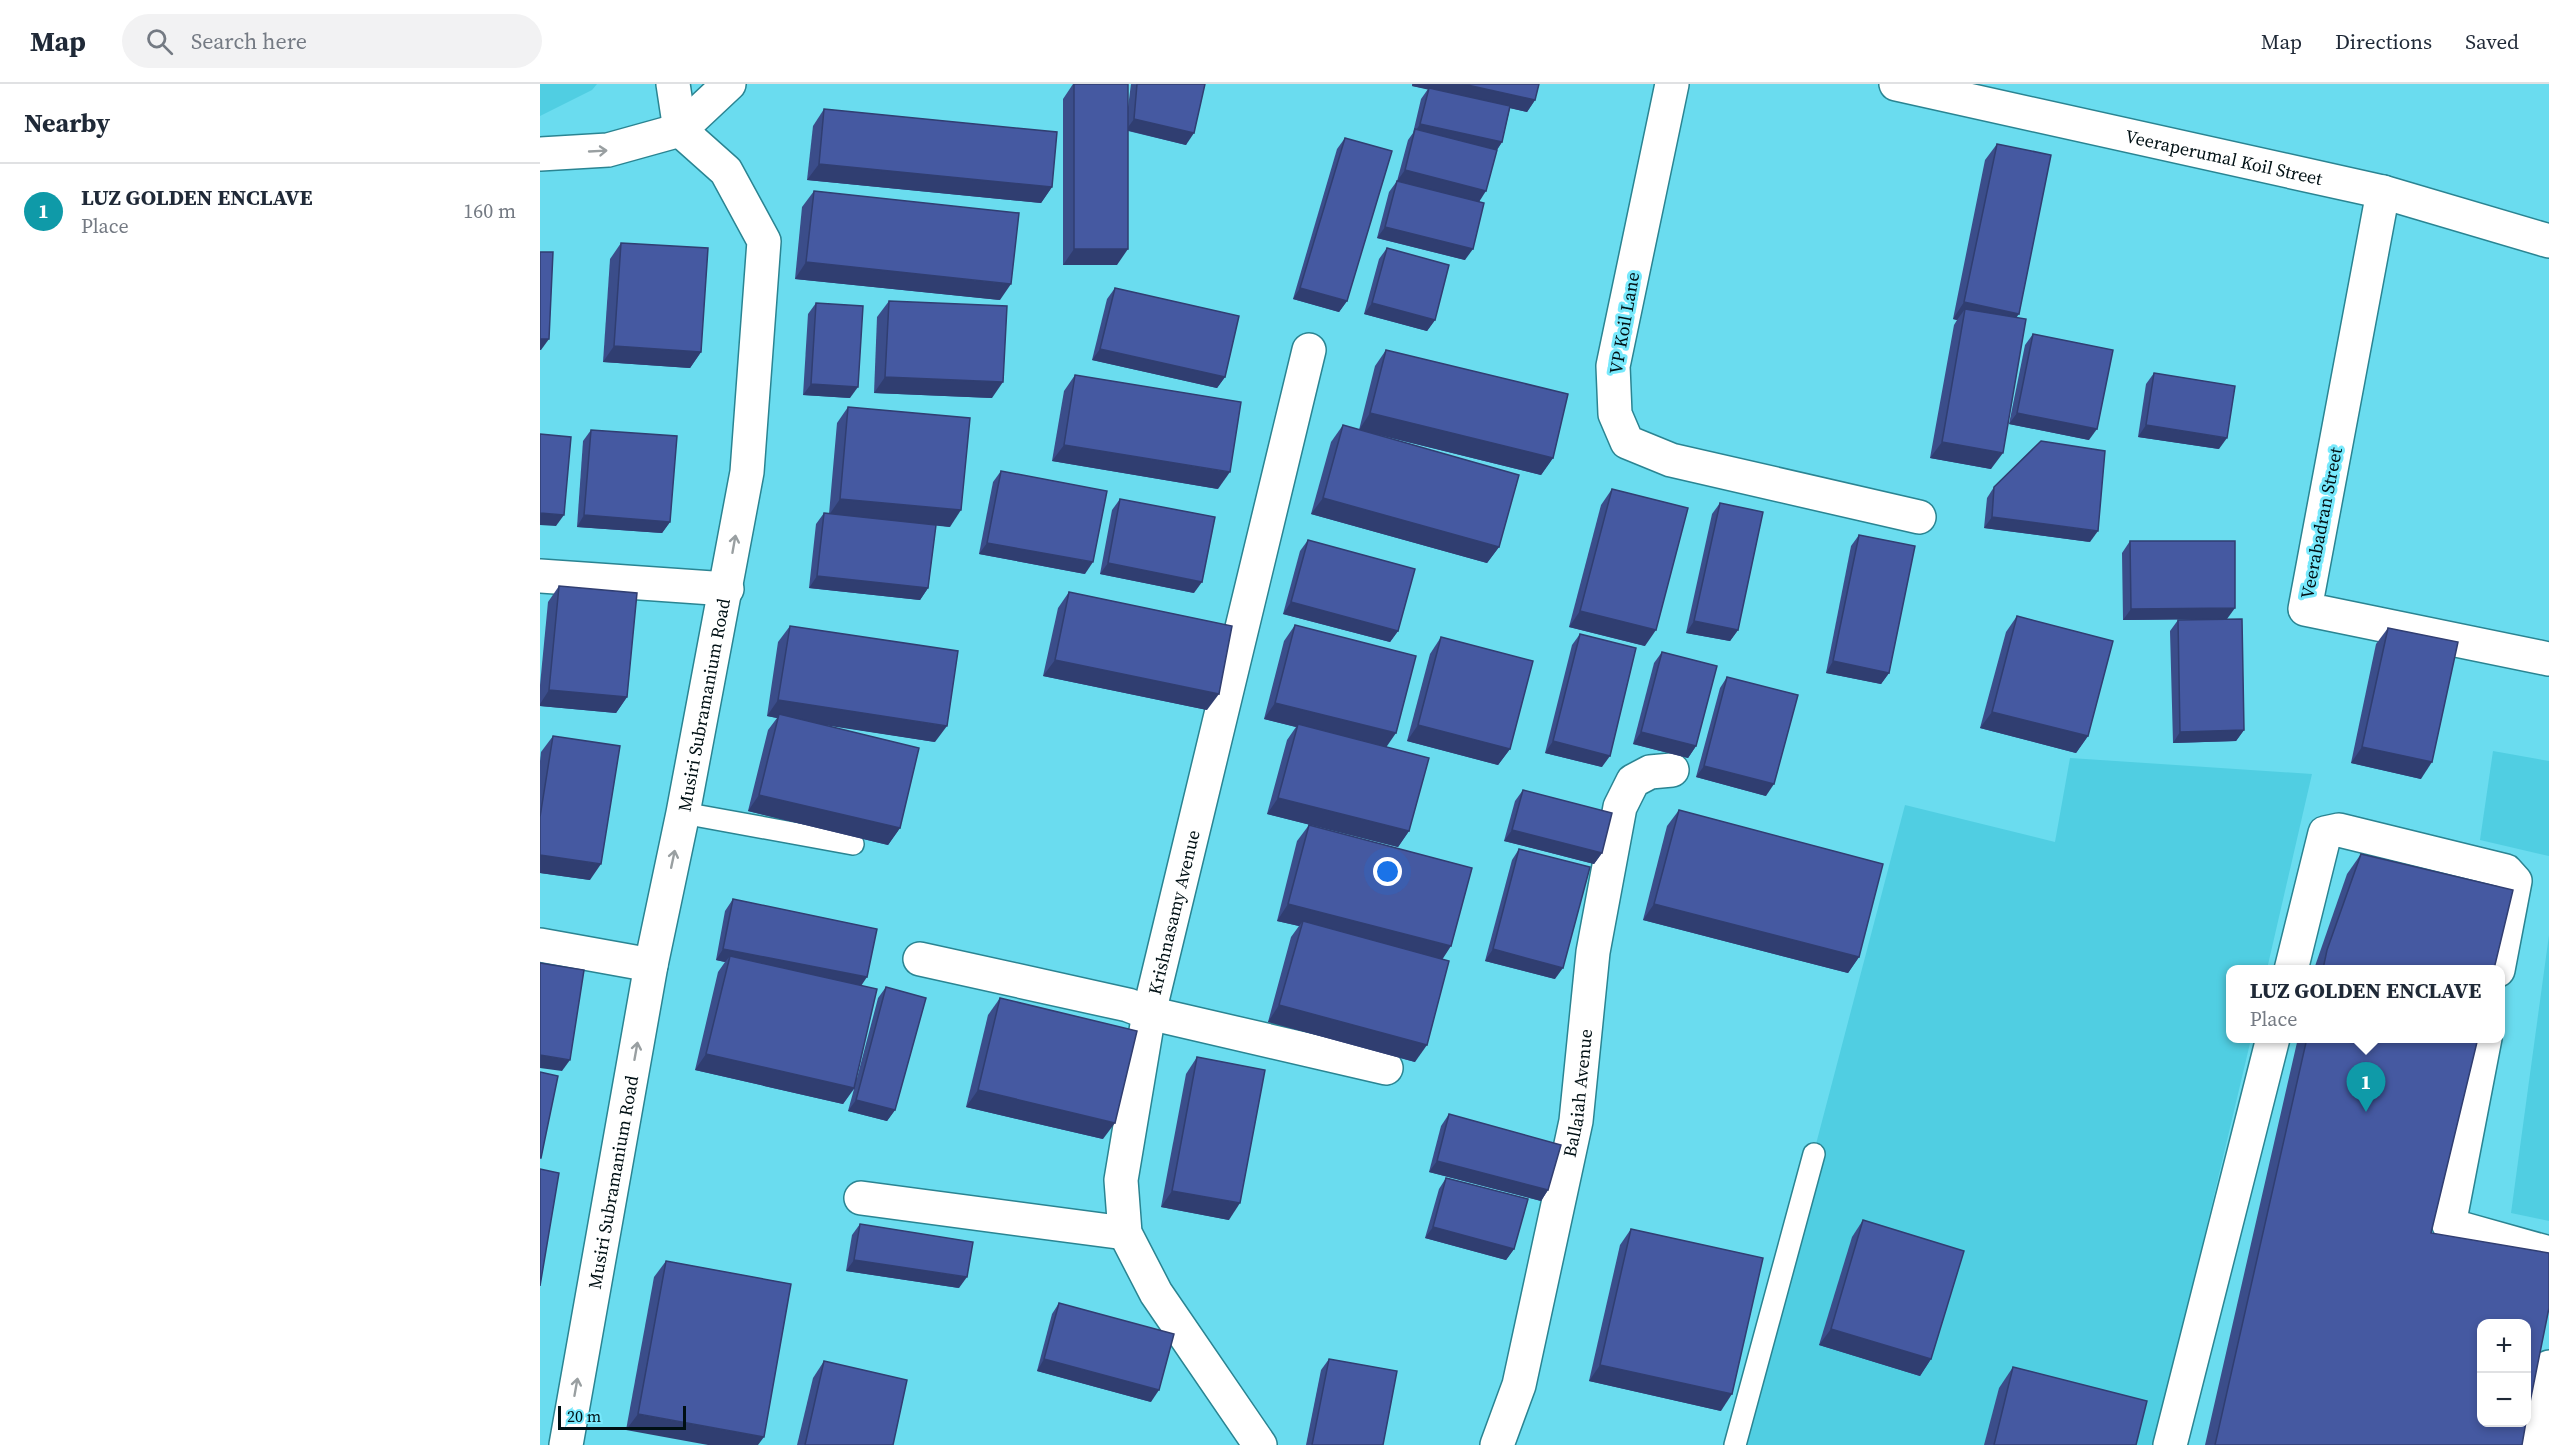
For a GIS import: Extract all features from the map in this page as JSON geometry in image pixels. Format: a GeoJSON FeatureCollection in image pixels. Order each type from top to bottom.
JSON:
{"type":"FeatureCollection","features":[{"type":"Feature","properties":{"kind":"street"},"geometry":{"type":"LineString","coordinates":[[673,84],[680,130]]}},
{"type":"Feature","properties":{"kind":"street"},"geometry":{"type":"LineString","coordinates":[[540,154],[608,150],[680,130],[729,84]]}},
{"type":"Feature","properties":{"kind":"street","name":"VP Koil Lane"},"geometry":{"type":"LineString","coordinates":[[1672,84],[1614,366],[1615,414],[1627,442],[1671,460],[1919,517]]}},
{"type":"Feature","properties":{"kind":"street","name":"Veeraperumal Koil Street"},"geometry":{"type":"LineString","coordinates":[[1896,84],[2383,192],[2549,241]]}},
{"type":"Feature","properties":{"kind":"street","name":"Musiri Subramanium Road"},"geometry":{"type":"LineString","coordinates":[[566,1445],[651,965],[727,589],[747,472],[764,242],[726,171],[680,130]]}},
{"type":"Feature","properties":{"kind":"street","name":"Veerabadran Street"},"geometry":{"type":"LineString","coordinates":[[2383,192],[2305,609],[2549,659]]}},
{"type":"Feature","properties":{"kind":"street","name":"Krishnasamy Avenue"},"geometry":{"type":"LineString","coordinates":[[1260,1445],[1156,1293],[1125,1233],[1121,1180],[1149,1012],[1309,350]]}},
{"type":"Feature","properties":{"kind":"street"},"geometry":{"type":"LineString","coordinates":[[540,576],[727,589]]}},
{"type":"Feature","properties":{"kind":"street","name":"Ballaiah Avenue"},"geometry":{"type":"LineString","coordinates":[[1497,1445],[1519,1385],[1576,1121],[1593,952],[1620,807],[1633,782],[1650,772],[1672,770]]}},
{"type":"Feature","properties":{"kind":"street"},"geometry":{"type":"LineString","coordinates":[[2292,965],[2325,833],[2339,830],[2506,871],[2516,881],[2499,965]]}},
{"type":"Feature","properties":{"kind":"street"},"geometry":{"type":"LineString","coordinates":[[540,945],[651,965]]}},
{"type":"Feature","properties":{"kind":"street"},"geometry":{"type":"LineString","coordinates":[[920,959],[1128,1005],[1149,1012],[1386,1068]]}},
{"type":"Feature","properties":{"kind":"street"},"geometry":{"type":"LineString","coordinates":[[2170,1445],[2272,1043]]}},
{"type":"Feature","properties":{"kind":"street"},"geometry":{"type":"LineString","coordinates":[[2484,1043],[2449,1225],[2549,1253]]}},
{"type":"Feature","properties":{"kind":"street"},"geometry":{"type":"LineString","coordinates":[[861,1198],[1125,1233]]}},
{"type":"Feature","properties":{"kind":"street"},"geometry":{"type":"LineString","coordinates":[[2535,1445],[2549,1367]]}},
{"type":"Feature","properties":{"kind":"lane"},"geometry":{"type":"LineString","coordinates":[[683,813],[853,844]]}},
{"type":"Feature","properties":{"kind":"lane"},"geometry":{"type":"LineString","coordinates":[[1735,1445],[1814,1154]]}},
{"type":"Feature","properties":{"kind":"shaded area"},"geometry":{"type":"Polygon","coordinates":[[[540,84],[597,84],[592,90],[540,116],[540,84]]]}},
{"type":"Feature","properties":{"kind":"shaded area"},"geometry":{"type":"Polygon","coordinates":[[[2493,751],[2549,761],[2549,856],[2480,840],[2493,751]]]}},
{"type":"Feature","properties":{"kind":"shaded area"},"geometry":{"type":"Polygon","coordinates":[[[2070,758],[2312,774],[2268,965],[2226,965],[2226,1043],[2250,1043],[2155,1445],[1737,1445],[1905,805],[2055,842],[2070,758]]]}},
{"type":"Feature","properties":{"kind":"shaded area"},"geometry":{"type":"Polygon","coordinates":[[[2549,935],[2549,1221],[2511,1213],[2549,935]]]}},
{"type":"Feature","properties":{"kind":"building"},"geometry":{"type":"Polygon","coordinates":[[[1074,84],[1128,84],[1128,249],[1074,249],[1074,84]]]}},
{"type":"Feature","properties":{"kind":"building"},"geometry":{"type":"Polygon","coordinates":[[[1137,84],[1205,84],[1194,133],[1134,119],[1137,84]]]}},
{"type":"Feature","properties":{"kind":"building"},"geometry":{"type":"Polygon","coordinates":[[[1463,84],[1539,84],[1535,100],[1463,84]]]}},
{"type":"Feature","properties":{"kind":"building"},"geometry":{"type":"Polygon","coordinates":[[[1429,88],[1510,106],[1502,142],[1420,124],[1429,88]]]}},
{"type":"Feature","properties":{"kind":"building"},"geometry":{"type":"Polygon","coordinates":[[[824,109],[1057,132],[1052,187],[819,164],[824,109]]]}},
{"type":"Feature","properties":{"kind":"building"},"geometry":{"type":"Polygon","coordinates":[[[1415,129],[1497,150],[1486,191],[1405,170],[1415,129]]]}},
{"type":"Feature","properties":{"kind":"building"},"geometry":{"type":"Polygon","coordinates":[[[1345,138],[1392,151],[1347,301],[1300,288],[1345,138]]]}},
{"type":"Feature","properties":{"kind":"building"},"geometry":{"type":"Polygon","coordinates":[[[1997,144],[2051,155],[2019,314],[1964,302],[1997,144]]]}},
{"type":"Feature","properties":{"kind":"building"},"geometry":{"type":"Polygon","coordinates":[[[1397,181],[1484,203],[1473,249],[1385,227],[1397,181]]]}},
{"type":"Feature","properties":{"kind":"building"},"geometry":{"type":"Polygon","coordinates":[[[814,191],[1019,213],[1011,284],[806,262],[814,191]]]}},
{"type":"Feature","properties":{"kind":"building"},"geometry":{"type":"Polygon","coordinates":[[[621,243],[708,248],[701,352],[614,346],[621,243]]]}},
{"type":"Feature","properties":{"kind":"building"},"geometry":{"type":"Polygon","coordinates":[[[1387,248],[1449,265],[1435,320],[1372,303],[1387,248]]]}},
{"type":"Feature","properties":{"kind":"building"},"geometry":{"type":"Polygon","coordinates":[[[540,252],[553,252],[549,339],[540,339],[540,252]]]}},
{"type":"Feature","properties":{"kind":"building"},"geometry":{"type":"Polygon","coordinates":[[[1115,288],[1239,316],[1225,377],[1100,349],[1115,288]]]}},
{"type":"Feature","properties":{"kind":"building"},"geometry":{"type":"Polygon","coordinates":[[[889,301],[1007,306],[1003,382],[885,377],[889,301]]]}},
{"type":"Feature","properties":{"kind":"building"},"geometry":{"type":"Polygon","coordinates":[[[816,303],[863,306],[858,387],[811,384],[816,303]]]}},
{"type":"Feature","properties":{"kind":"building"},"geometry":{"type":"Polygon","coordinates":[[[1965,309],[2026,319],[2003,453],[1942,442],[1965,309]]]}},
{"type":"Feature","properties":{"kind":"building"},"geometry":{"type":"Polygon","coordinates":[[[2033,334],[2113,350],[2097,429],[2017,413],[2033,334]]]}},
{"type":"Feature","properties":{"kind":"building"},"geometry":{"type":"Polygon","coordinates":[[[1386,350],[1568,394],[1553,458],[1370,413],[1386,350]]]}},
{"type":"Feature","properties":{"kind":"building"},"geometry":{"type":"Polygon","coordinates":[[[2154,373],[2235,386],[2227,438],[2146,425],[2154,373]]]}},
{"type":"Feature","properties":{"kind":"building"},"geometry":{"type":"Polygon","coordinates":[[[1075,375],[1241,402],[1230,472],[1064,445],[1075,375]]]}},
{"type":"Feature","properties":{"kind":"building"},"geometry":{"type":"Polygon","coordinates":[[[848,407],[970,418],[961,510],[840,499],[848,407]]]}},
{"type":"Feature","properties":{"kind":"building"},"geometry":{"type":"Polygon","coordinates":[[[1343,425],[1519,475],[1499,547],[1323,498],[1343,425]]]}},
{"type":"Feature","properties":{"kind":"building"},"geometry":{"type":"Polygon","coordinates":[[[591,430],[677,436],[670,522],[584,515],[591,430]]]}},
{"type":"Feature","properties":{"kind":"building"},"geometry":{"type":"Polygon","coordinates":[[[540,434],[571,437],[564,515],[540,513],[540,434]]]}},
{"type":"Feature","properties":{"kind":"building"},"geometry":{"type":"Polygon","coordinates":[[[2041,441],[2105,451],[2098,531],[1992,517],[1994,487],[2041,441]]]}},
{"type":"Feature","properties":{"kind":"building"},"geometry":{"type":"Polygon","coordinates":[[[1001,471],[1107,491],[1093,562],[987,543],[1001,471]]]}},
{"type":"Feature","properties":{"kind":"building"},"geometry":{"type":"Polygon","coordinates":[[[1612,489],[1688,508],[1656,630],[1580,611],[1612,489]]]}},
{"type":"Feature","properties":{"kind":"building"},"geometry":{"type":"Polygon","coordinates":[[[1120,499],[1215,517],[1202,582],[1108,563],[1120,499]]]}},
{"type":"Feature","properties":{"kind":"building"},"geometry":{"type":"Polygon","coordinates":[[[1720,503],[1763,512],[1738,630],[1694,621],[1720,503]]]}},
{"type":"Feature","properties":{"kind":"building"},"geometry":{"type":"Polygon","coordinates":[[[824,513],[936,525],[928,588],[817,576],[824,513]]]}},
{"type":"Feature","properties":{"kind":"building"},"geometry":{"type":"Polygon","coordinates":[[[1859,535],[1915,546],[1889,673],[1833,661],[1859,535]]]}},
{"type":"Feature","properties":{"kind":"building"},"geometry":{"type":"Polygon","coordinates":[[[1308,540],[1415,569],[1398,631],[1291,602],[1308,540]]]}},
{"type":"Feature","properties":{"kind":"building"},"geometry":{"type":"Polygon","coordinates":[[[2130,541],[2235,541],[2235,608],[2131,609],[2130,541]]]}},
{"type":"Feature","properties":{"kind":"building"},"geometry":{"type":"Polygon","coordinates":[[[559,586],[637,593],[627,697],[549,690],[559,586]]]}},
{"type":"Feature","properties":{"kind":"building"},"geometry":{"type":"Polygon","coordinates":[[[1069,592],[1232,626],[1219,694],[1055,660],[1069,592]]]}},
{"type":"Feature","properties":{"kind":"building"},"geometry":{"type":"Polygon","coordinates":[[[2017,616],[2113,641],[2088,736],[1992,712],[2017,616]]]}},
{"type":"Feature","properties":{"kind":"building"},"geometry":{"type":"Polygon","coordinates":[[[2242,619],[2244,730],[2180,732],[2178,620],[2242,619]]]}},
{"type":"Feature","properties":{"kind":"building"},"geometry":{"type":"Polygon","coordinates":[[[1295,625],[1416,656],[1396,733],[1275,703],[1295,625]]]}},
{"type":"Feature","properties":{"kind":"building"},"geometry":{"type":"Polygon","coordinates":[[[790,626],[958,651],[947,726],[778,700],[790,626]]]}},
{"type":"Feature","properties":{"kind":"building"},"geometry":{"type":"Polygon","coordinates":[[[2388,628],[2458,642],[2432,762],[2362,747],[2388,628]]]}},
{"type":"Feature","properties":{"kind":"building"},"geometry":{"type":"Polygon","coordinates":[[[1580,634],[1636,648],[1610,756],[1553,741],[1580,634]]]}},
{"type":"Feature","properties":{"kind":"building"},"geometry":{"type":"Polygon","coordinates":[[[1441,637],[1533,661],[1510,749],[1418,725],[1441,637]]]}},
{"type":"Feature","properties":{"kind":"building"},"geometry":{"type":"Polygon","coordinates":[[[1662,652],[1717,666],[1696,746],[1641,732],[1662,652]]]}},
{"type":"Feature","properties":{"kind":"building"},"geometry":{"type":"Polygon","coordinates":[[[1727,677],[1798,695],[1774,784],[1704,766],[1727,677]]]}},
{"type":"Feature","properties":{"kind":"building"},"geometry":{"type":"Polygon","coordinates":[[[779,714],[919,748],[900,828],[759,795],[779,714]]]}},
{"type":"Feature","properties":{"kind":"building"},"geometry":{"type":"Polygon","coordinates":[[[1298,724],[1429,758],[1409,831],[1278,798],[1298,724]]]}},
{"type":"Feature","properties":{"kind":"building"},"geometry":{"type":"Polygon","coordinates":[[[553,736],[620,746],[601,864],[540,855],[540,817],[553,736]]]}},
{"type":"Feature","properties":{"kind":"building"},"geometry":{"type":"Polygon","coordinates":[[[1523,790],[1612,813],[1602,853],[1512,830],[1523,790]]]}},
{"type":"Feature","properties":{"kind":"building"},"geometry":{"type":"Polygon","coordinates":[[[1679,810],[1883,864],[1859,957],[1654,904],[1679,810]]]}},
{"type":"Feature","properties":{"kind":"building"},"geometry":{"type":"Polygon","coordinates":[[[1309,825],[1472,868],[1451,946],[1288,904],[1309,825]]]}},
{"type":"Feature","properties":{"kind":"building"},"geometry":{"type":"Polygon","coordinates":[[[1519,849],[1590,867],[1563,968],[1493,949],[1519,849]]]}},
{"type":"Feature","properties":{"kind":"building"},"geometry":{"type":"Polygon","coordinates":[[[2361,854],[2513,890],[2495,965],[2324,965],[2361,854]]]}},
{"type":"Feature","properties":{"kind":"building"},"geometry":{"type":"Polygon","coordinates":[[[733,899],[877,929],[867,977],[723,949],[733,899]]]}},
{"type":"Feature","properties":{"kind":"building"},"geometry":{"type":"Polygon","coordinates":[[[1303,921],[1449,961],[1427,1045],[1279,1005],[1303,921]]]}},
{"type":"Feature","properties":{"kind":"building"},"geometry":{"type":"Polygon","coordinates":[[[730,956],[877,989],[854,1088],[706,1054],[730,956]]]}},
{"type":"Feature","properties":{"kind":"building"},"geometry":{"type":"Polygon","coordinates":[[[540,963],[584,970],[570,1060],[540,1055],[540,963]]]}},
{"type":"Feature","properties":{"kind":"building"},"geometry":{"type":"Polygon","coordinates":[[[886,987],[926,998],[895,1110],[856,1100],[886,987]]]}},
{"type":"Feature","properties":{"kind":"building"},"geometry":{"type":"Polygon","coordinates":[[[1000,998],[1137,1031],[1115,1123],[978,1090],[1000,998]]]}},
{"type":"Feature","properties":{"kind":"building"},"geometry":{"type":"Polygon","coordinates":[[[2306,1043],[2477,1043],[2431,1233],[2549,1253],[2549,1308],[2531,1397],[2531,1319],[2477,1319],[2477,1427],[2525,1427],[2522,1445],[2215,1445],[2306,1043]]]}},
{"type":"Feature","properties":{"kind":"building"},"geometry":{"type":"Polygon","coordinates":[[[1197,1057],[1265,1070],[1240,1203],[1172,1191],[1197,1057]]]}},
{"type":"Feature","properties":{"kind":"building"},"geometry":{"type":"Polygon","coordinates":[[[540,1072],[558,1076],[541,1158],[540,1158],[540,1072]]]}},
{"type":"Feature","properties":{"kind":"building"},"geometry":{"type":"Polygon","coordinates":[[[1449,1114],[1561,1145],[1548,1190],[1437,1161],[1449,1114]]]}},
{"type":"Feature","properties":{"kind":"building"},"geometry":{"type":"Polygon","coordinates":[[[540,1169],[559,1173],[540,1286],[540,1169]]]}},
{"type":"Feature","properties":{"kind":"building"},"geometry":{"type":"Polygon","coordinates":[[[1446,1178],[1528,1199],[1514,1249],[1433,1227],[1446,1178]]]}},
{"type":"Feature","properties":{"kind":"building"},"geometry":{"type":"Polygon","coordinates":[[[1863,1220],[1964,1251],[1931,1359],[1831,1329],[1863,1220]]]}},
{"type":"Feature","properties":{"kind":"building"},"geometry":{"type":"Polygon","coordinates":[[[860,1224],[973,1242],[967,1277],[854,1260],[860,1224]]]}},
{"type":"Feature","properties":{"kind":"building"},"geometry":{"type":"Polygon","coordinates":[[[1631,1229],[1763,1258],[1732,1394],[1600,1365],[1631,1229]]]}},
{"type":"Feature","properties":{"kind":"building"},"geometry":{"type":"Polygon","coordinates":[[[666,1261],[791,1284],[764,1437],[638,1414],[666,1261]]]}},
{"type":"Feature","properties":{"kind":"building"},"geometry":{"type":"Polygon","coordinates":[[[1059,1303],[1174,1334],[1159,1390],[1044,1359],[1059,1303]]]}},
{"type":"Feature","properties":{"kind":"building"},"geometry":{"type":"Polygon","coordinates":[[[1329,1359],[1397,1371],[1383,1445],[1312,1445],[1329,1359]]]}},
{"type":"Feature","properties":{"kind":"building"},"geometry":{"type":"Polygon","coordinates":[[[824,1361],[907,1380],[893,1445],[805,1445],[824,1361]]]}},
{"type":"Feature","properties":{"kind":"building"},"geometry":{"type":"Polygon","coordinates":[[[2013,1367],[2147,1401],[2136,1445],[1994,1445],[2013,1367]]]}},
{"type":"Feature","properties":{"kind":"place","name":"LUZ GOLDEN ENCLAVE"},"geometry":{"type":"Point","coordinates":[2366,1112]}}]}
